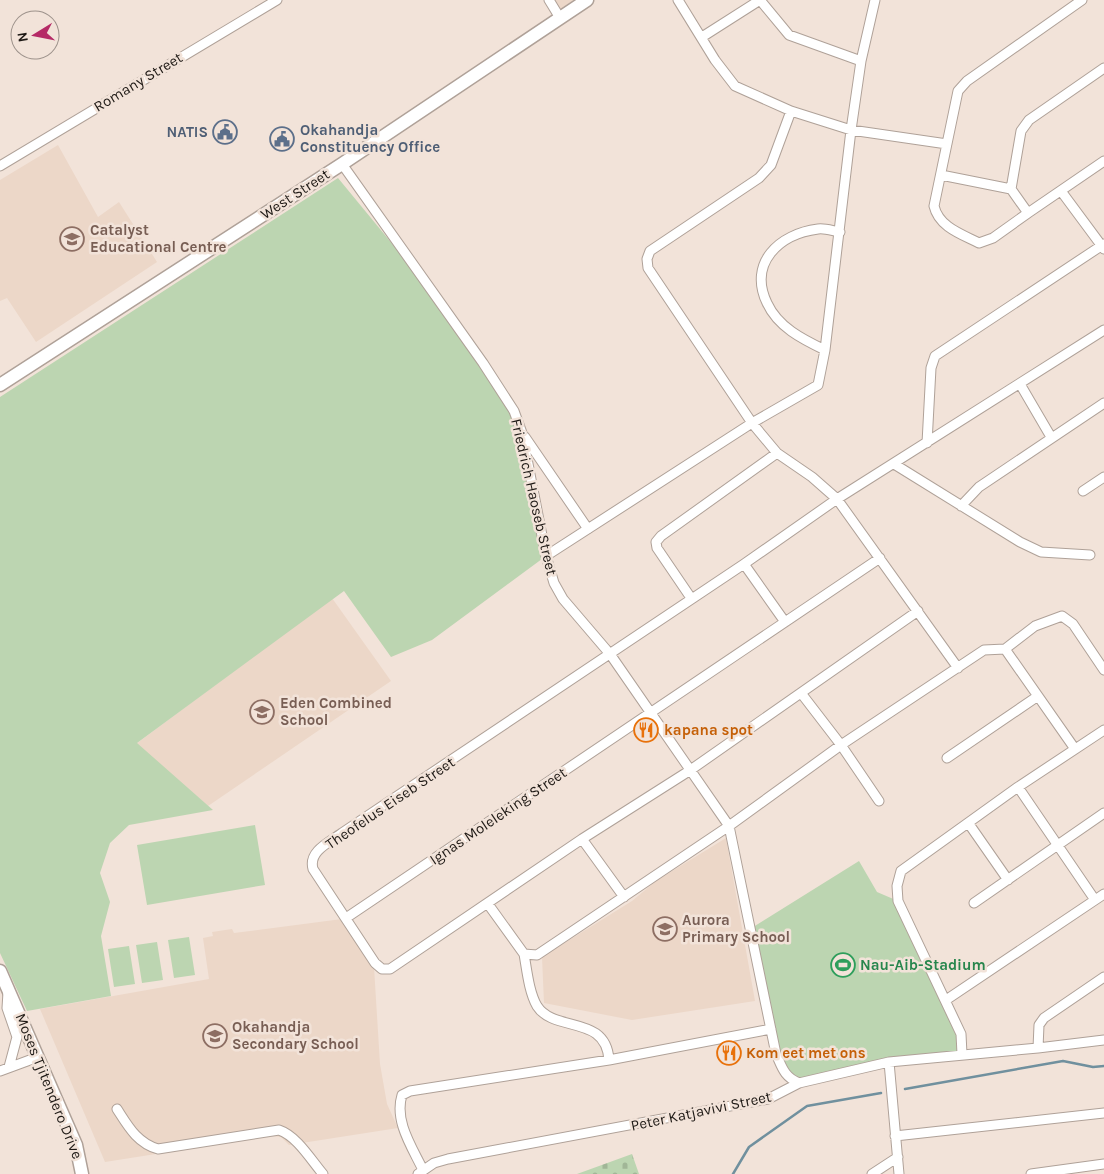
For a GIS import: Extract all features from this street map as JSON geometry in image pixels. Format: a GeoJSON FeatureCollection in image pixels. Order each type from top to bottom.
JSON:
{"type":"FeatureCollection","features":[{"type":"Feature","properties":{"kind":"street","name":"Romany Street"},"geometry":{"type":"LineString","coordinates":[[0,166],[277,0]]}},
{"type":"Feature","properties":{"kind":"street"},"geometry":{"type":"LineString","coordinates":[[550,0],[560,18]]}},
{"type":"Feature","properties":{"kind":"street","name":"West Street"},"geometry":{"type":"LineString","coordinates":[[0,385],[342,164],[587,0]]}},
{"type":"Feature","properties":{"kind":"street"},"geometry":{"type":"LineString","coordinates":[[678,0],[715,60],[735,86],[790,111],[851,130],[947,144]]}},
{"type":"Feature","properties":{"kind":"street"},"geometry":{"type":"LineString","coordinates":[[702,37],[760,0],[789,35],[861,61]]}},
{"type":"Feature","properties":{"kind":"street"},"geometry":{"type":"LineString","coordinates":[[546,556],[752,423],[818,385],[825,350],[861,61],[875,0]]}},
{"type":"Feature","properties":{"kind":"street"},"geometry":{"type":"LineString","coordinates":[[1082,0],[967,81],[958,91],[934,206],[936,216],[959,234],[979,243],[993,238],[1104,162]]}},
{"type":"Feature","properties":{"kind":"street"},"geometry":{"type":"LineString","coordinates":[[1011,189],[1021,131],[1029,120],[1104,68]]}},
{"type":"Feature","properties":{"kind":"street"},"geometry":{"type":"LineString","coordinates":[[790,111],[771,165],[759,178],[650,251],[647,260],[648,268],[752,423],[777,453],[812,477],[837,499],[958,668]]}},
{"type":"Feature","properties":{"kind":"street","name":"Friedrich Haoseb Street"},"geometry":{"type":"LineString","coordinates":[[342,164],[483,363],[514,411],[522,433],[546,556],[554,583],[563,599],[610,654],[729,826],[776,1054],[784,1074],[790,1080],[799,1083]]}},
{"type":"Feature","properties":{"kind":"street"},"geometry":{"type":"LineString","coordinates":[[941,174],[1011,189],[1028,213]]}},
{"type":"Feature","properties":{"kind":"street"},"geometry":{"type":"LineString","coordinates":[[927,443],[930,368],[935,356],[1103,246],[1061,191]]}},
{"type":"Feature","properties":{"kind":"street"},"geometry":{"type":"LineString","coordinates":[[825,350],[796,336],[779,321],[767,303],[761,283],[762,264],[774,248],[798,234],[819,229],[840,232]]}},
{"type":"Feature","properties":{"kind":"street"},"geometry":{"type":"LineString","coordinates":[[610,654],[837,499],[1104,330]]}},
{"type":"Feature","properties":{"kind":"street"},"geometry":{"type":"LineString","coordinates":[[1020,384],[1051,437]]}},
{"type":"Feature","properties":{"kind":"street"},"geometry":{"type":"LineString","coordinates":[[961,506],[979,487],[1104,403]]}},
{"type":"Feature","properties":{"kind":"street"},"geometry":{"type":"LineString","coordinates":[[522,433],[588,529]]}},
{"type":"Feature","properties":{"kind":"street"},"geometry":{"type":"LineString","coordinates":[[692,598],[657,548],[656,542],[661,536],[777,453]]}},
{"type":"Feature","properties":{"kind":"street"},"geometry":{"type":"LineString","coordinates":[[894,464],[961,506],[1041,552],[1090,555]]}},
{"type":"Feature","properties":{"kind":"street"},"geometry":{"type":"LineString","coordinates":[[1083,491],[1104,477]]}},
{"type":"Feature","properties":{"kind":"street","name":"Ignas Moleleking Street"},"geometry":{"type":"LineString","coordinates":[[346,918],[880,558]]}},
{"type":"Feature","properties":{"kind":"street"},"geometry":{"type":"LineString","coordinates":[[744,564],[786,622]]}},
{"type":"Feature","properties":{"kind":"street","name":"Theofelus Eiseb Street"},"geometry":{"type":"LineString","coordinates":[[610,654],[314,854],[312,859],[313,869],[375,963],[382,969],[390,969],[582,839],[689,770],[918,610]]}},
{"type":"Feature","properties":{"kind":"street"},"geometry":{"type":"LineString","coordinates":[[524,954],[537,955],[729,826],[841,745],[984,650],[1006,649],[1034,626],[1062,616],[1073,624],[1104,670]]}},
{"type":"Feature","properties":{"kind":"street"},"geometry":{"type":"LineString","coordinates":[[1006,649],[1075,748]]}},
{"type":"Feature","properties":{"kind":"street"},"geometry":{"type":"LineString","coordinates":[[801,693],[841,745],[879,801]]}},
{"type":"Feature","properties":{"kind":"street"},"geometry":{"type":"LineString","coordinates":[[947,758],[1038,696]]}},
{"type":"Feature","properties":{"kind":"street"},"geometry":{"type":"LineString","coordinates":[[962,1054],[961,1034],[898,901],[897,886],[901,871],[1018,787],[1104,730]]}},
{"type":"Feature","properties":{"kind":"street"},"geometry":{"type":"LineString","coordinates":[[1018,787],[1095,900]]}},
{"type":"Feature","properties":{"kind":"street"},"geometry":{"type":"LineString","coordinates":[[974,904],[1057,844],[1104,813]]}},
{"type":"Feature","properties":{"kind":"street"},"geometry":{"type":"LineString","coordinates":[[969,824],[1008,880]]}},
{"type":"Feature","properties":{"kind":"street"},"geometry":{"type":"LineString","coordinates":[[582,839],[624,897]]}},
{"type":"Feature","properties":{"kind":"street"},"geometry":{"type":"LineString","coordinates":[[946,1000],[1104,894]]}},
{"type":"Feature","properties":{"kind":"street"},"geometry":{"type":"LineString","coordinates":[[488,904],[524,954],[537,1006],[549,1016],[592,1030],[603,1041],[608,1051],[609,1060]]}},
{"type":"Feature","properties":{"kind":"street","name":"Moses Tjitendero Drive"},"geometry":{"type":"LineString","coordinates":[[0,972],[76,1145],[82,1174]]}},
{"type":"Feature","properties":{"kind":"street"},"geometry":{"type":"LineString","coordinates":[[1038,1048],[1039,1025],[1044,1018],[1104,977]]}},
{"type":"Feature","properties":{"kind":"street"},"geometry":{"type":"LineString","coordinates":[[8,988],[7,1008],[17,1037],[9,1067]]}},
{"type":"Feature","properties":{"kind":"street"},"geometry":{"type":"LineString","coordinates":[[421,1172],[400,1117],[402,1095],[410,1091],[609,1060],[771,1029]]}},
{"type":"Feature","properties":{"kind":"street","name":"Peter Katjavivi Street"},"geometry":{"type":"LineString","coordinates":[[421,1172],[434,1163],[448,1159],[768,1099],[799,1083],[890,1062],[1104,1040]]}},
{"type":"Feature","properties":{"kind":"street"},"geometry":{"type":"LineString","coordinates":[[0,1071],[38,1057]]}},
{"type":"Feature","properties":{"kind":"street"},"geometry":{"type":"LineString","coordinates":[[890,1062],[899,1174]]}},
{"type":"Feature","properties":{"kind":"street"},"geometry":{"type":"LineString","coordinates":[[117,1109],[135,1136],[148,1146],[158,1149],[279,1130],[293,1139],[323,1174]]}},
{"type":"Feature","properties":{"kind":"street"},"geometry":{"type":"LineString","coordinates":[[895,1136],[1104,1113]]}},
{"type":"Feature","properties":{"kind":"street"},"geometry":{"type":"LineString","coordinates":[[872,1174],[898,1157]]}},
{"type":"Feature","properties":{"kind":"street"},"geometry":{"type":"LineString","coordinates":[[1031,1174],[1104,1164]]}},
{"type":"Feature","properties":{"kind":"shaded area"},"geometry":{"type":"Polygon","coordinates":[[[550,0],[587,0],[560,18],[550,0]]]}},
{"type":"Feature","properties":{"kind":"shaded area","name":"Catalyst Educational Centre"},"geometry":{"type":"Polygon","coordinates":[[[58,145],[98,217],[119,202],[157,262],[36,342],[7,298],[0,301],[0,180],[58,145]]]}},
{"type":"Feature","properties":{"kind":"shaded area","name":"Eden Combined School"},"geometry":{"type":"Polygon","coordinates":[[[332,598],[391,681],[208,806],[136,744],[332,598]]]}},
{"type":"Feature","properties":{"kind":"shaded area","name":"Aurora Primary School"},"geometry":{"type":"Polygon","coordinates":[[[726,838],[755,1001],[632,1020],[544,1003],[542,957],[632,901],[656,881],[726,838]]]}},
{"type":"Feature","properties":{"kind":"shaded area","name":"Okahandja Secondary School"},"geometry":{"type":"Polygon","coordinates":[[[342,919],[374,967],[380,1064],[387,1104],[398,1128],[289,1145],[281,1137],[271,1136],[105,1162],[40,1009],[209,979],[203,938],[213,936],[212,932],[232,929],[234,933],[342,919]]]}},
{"type":"Feature","properties":{"kind":"green space"},"geometry":{"type":"Polygon","coordinates":[[[338,178],[436,297],[514,411],[546,556],[432,640],[391,657],[344,591],[137,743],[213,810],[129,825],[110,843],[100,873],[110,902],[101,936],[111,996],[27,1011],[0,953],[0,397],[338,178]]]}},
{"type":"Feature","properties":{"kind":"green space"},"geometry":{"type":"Polygon","coordinates":[[[255,825],[265,885],[147,905],[137,845],[255,825]]]}},
{"type":"Feature","properties":{"kind":"green space","name":"Nau-Aib-Stadium"},"geometry":{"type":"Polygon","coordinates":[[[859,861],[877,892],[898,901],[961,1034],[962,1054],[889,1062],[799,1083],[785,1074],[750,929],[859,861]]]}},
{"type":"Feature","properties":{"kind":"green space"},"geometry":{"type":"Polygon","coordinates":[[[189,937],[195,975],[174,978],[168,940],[189,937]]]}},
{"type":"Feature","properties":{"kind":"green space"},"geometry":{"type":"Polygon","coordinates":[[[157,942],[163,980],[142,983],[136,945],[157,942]]]}},
{"type":"Feature","properties":{"kind":"green space"},"geometry":{"type":"Polygon","coordinates":[[[129,946],[135,984],[114,987],[108,949],[129,946]]]}},
{"type":"Feature","properties":{"kind":"green space"},"geometry":{"type":"Polygon","coordinates":[[[632,1154],[639,1174],[577,1174],[632,1154]]]}},
{"type":"Feature","properties":{"kind":"waterway"},"geometry":{"type":"LineString","coordinates":[[905,1089],[1063,1061],[1093,1067],[1104,1066]]}},
{"type":"Feature","properties":{"kind":"waterway"},"geometry":{"type":"LineString","coordinates":[[733,1174],[749,1147],[807,1106],[881,1093]]}},
{"type":"Feature","properties":{"kind":"place","name":"NATIS"},"geometry":{"type":"Point","coordinates":[225,132]}},
{"type":"Feature","properties":{"kind":"place","name":"Okahandja Constituency Office"},"geometry":{"type":"Point","coordinates":[282,139]}},
{"type":"Feature","properties":{"kind":"place","name":"Catalyst Educational Centre"},"geometry":{"type":"Point","coordinates":[72,239]}},
{"type":"Feature","properties":{"kind":"place","name":"Eden Combined School"},"geometry":{"type":"Point","coordinates":[262,712]}},
{"type":"Feature","properties":{"kind":"place","name":"kapana spot"},"geometry":{"type":"Point","coordinates":[646,730]}},
{"type":"Feature","properties":{"kind":"place","name":"Aurora Primary School"},"geometry":{"type":"Point","coordinates":[665,929]}},
{"type":"Feature","properties":{"kind":"place","name":"Nau-Aib-Stadium"},"geometry":{"type":"Point","coordinates":[843,965]}},
{"type":"Feature","properties":{"kind":"place","name":"Okahandja Secondary School"},"geometry":{"type":"Point","coordinates":[215,1036]}},
{"type":"Feature","properties":{"kind":"place","name":"Kom eet met ons"},"geometry":{"type":"Point","coordinates":[729,1053]}}]}
